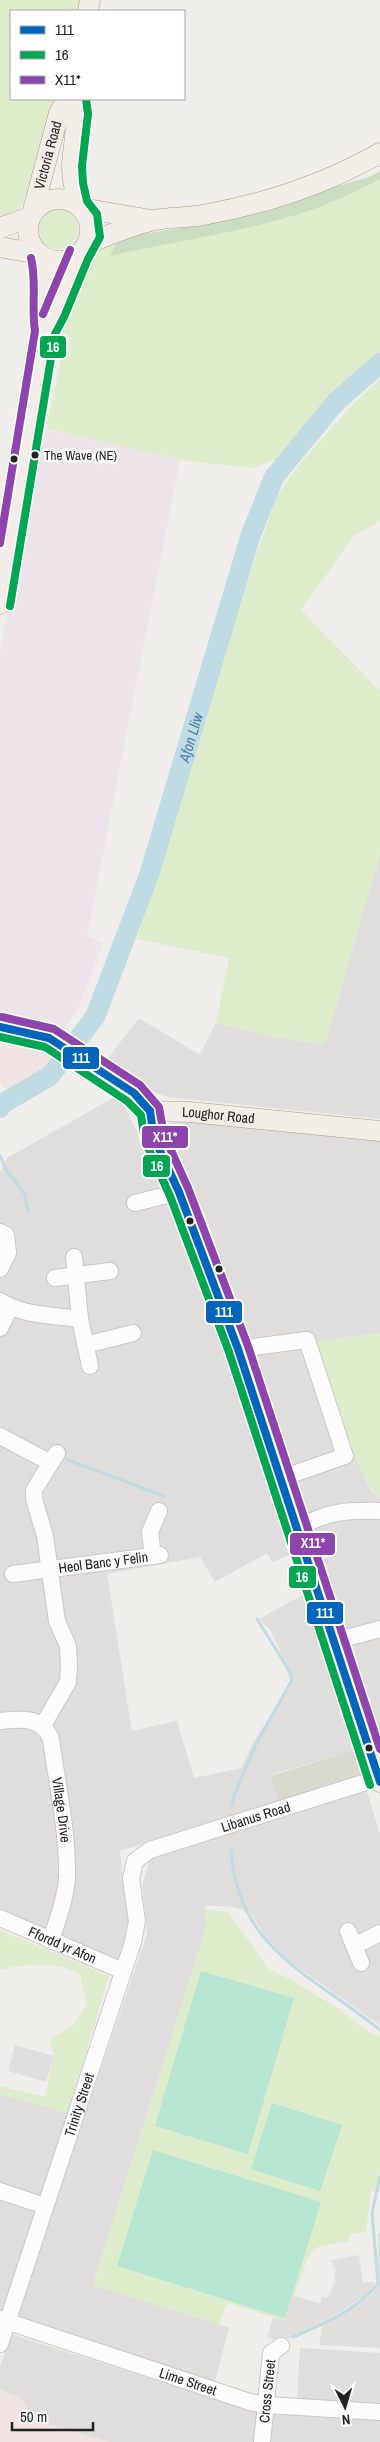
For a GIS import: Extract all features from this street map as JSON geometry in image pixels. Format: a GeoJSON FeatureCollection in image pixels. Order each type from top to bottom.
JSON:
{"type":"FeatureCollection","features":[{"type":"Feature","properties":{"kind":"main road","name":"Victoria Road"},"geometry":{"type":"LineString","coordinates":[[31,216],[59,113],[67,100]]}},
{"type":"Feature","properties":{"kind":"main road","name":"Victoria Road"},"geometry":{"type":"LineString","coordinates":[[76,100],[78,114],[72,166],[73,184],[80,207]]}},
{"type":"Feature","properties":{"kind":"main road"},"geometry":{"type":"LineString","coordinates":[[0,248],[39,255],[49,260],[61,261],[108,234],[155,220],[208,214],[263,202],[305,188],[358,165],[380,153]]}},
{"type":"Feature","properties":{"kind":"main road"},"geometry":{"type":"LineString","coordinates":[[0,604],[45,331],[42,312],[46,276],[39,255],[30,243],[28,234],[31,216],[38,207],[54,199],[68,200],[80,207],[155,220]]}},
{"type":"Feature","properties":{"kind":"main road"},"geometry":{"type":"LineString","coordinates":[[45,331],[55,313],[83,249],[90,226],[80,207]]}},
{"type":"Feature","properties":{"kind":"main road"},"geometry":{"type":"LineString","coordinates":[[0,228],[31,216]]}},
{"type":"Feature","properties":{"kind":"main road"},"geometry":{"type":"LineString","coordinates":[[0,1027],[49,1038],[134,1093],[150,1111],[154,1138],[179,1192],[238,1349],[379,1780]]}},
{"type":"Feature","properties":{"kind":"main road","name":"Loughor Road"},"geometry":{"type":"LineString","coordinates":[[150,1111],[190,1112],[380,1131]]}},
{"type":"Feature","properties":{"kind":"street"},"geometry":{"type":"LineString","coordinates":[[134,1203],[179,1192]]}},
{"type":"Feature","properties":{"kind":"street"},"geometry":{"type":"LineString","coordinates":[[0,1232],[6,1235],[8,1253],[0,1269]]}},
{"type":"Feature","properties":{"kind":"street"},"geometry":{"type":"LineString","coordinates":[[74,1257],[80,1319],[90,1366]]}},
{"type":"Feature","properties":{"kind":"street"},"geometry":{"type":"LineString","coordinates":[[55,1278],[110,1271]]}},
{"type":"Feature","properties":{"kind":"street"},"geometry":{"type":"LineString","coordinates":[[0,1328],[5,1304],[29,1313],[80,1319]]}},
{"type":"Feature","properties":{"kind":"street"},"geometry":{"type":"LineString","coordinates":[[85,1345],[133,1333]]}},
{"type":"Feature","properties":{"kind":"street"},"geometry":{"type":"LineString","coordinates":[[238,1349],[307,1340],[345,1456],[279,1479]]}},
{"type":"Feature","properties":{"kind":"street","name":"Heol Banc y Felin"},"geometry":{"type":"LineString","coordinates":[[0,1436],[54,1458],[34,1490],[34,1499],[45,1536],[48,1570],[57,1621],[68,1646],[70,1666],[68,1682],[43,1725]]}},
{"type":"Feature","properties":{"kind":"street"},"geometry":{"type":"LineString","coordinates":[[295,1528],[322,1516],[342,1510],[380,1511]]}},
{"type":"Feature","properties":{"kind":"street","name":"Heol Banc y Felin"},"geometry":{"type":"LineString","coordinates":[[13,1574],[156,1556],[150,1532],[159,1511]]}},
{"type":"Feature","properties":{"kind":"street"},"geometry":{"type":"LineString","coordinates":[[335,1641],[380,1630]]}},
{"type":"Feature","properties":{"kind":"street"},"geometry":{"type":"LineString","coordinates":[[0,1721],[30,1720],[43,1725]]}},
{"type":"Feature","properties":{"kind":"street","name":"Village Drive"},"geometry":{"type":"LineString","coordinates":[[43,1725],[51,1739],[65,1843],[67,1878],[63,1902],[50,1941]]}},
{"type":"Feature","properties":{"kind":"street","name":"Libanus Road"},"geometry":{"type":"LineString","coordinates":[[135,1861],[150,1850],[379,1780]]}},
{"type":"Feature","properties":{"kind":"street","name":"Trinity Street"},"geometry":{"type":"LineString","coordinates":[[0,2344],[4,2321],[45,2206],[123,1971],[137,1921],[131,1879],[135,1861]]}},
{"type":"Feature","properties":{"kind":"street","name":"Ffordd yr Afon"},"geometry":{"type":"LineString","coordinates":[[0,1918],[123,1971]]}},
{"type":"Feature","properties":{"kind":"street"},"geometry":{"type":"LineString","coordinates":[[361,1963],[351,1939],[380,1933]]}},
{"type":"Feature","properties":{"kind":"street"},"geometry":{"type":"LineString","coordinates":[[0,2191],[45,2206]]}},
{"type":"Feature","properties":{"kind":"street","name":"Lime Street"},"geometry":{"type":"LineString","coordinates":[[4,2321],[250,2402],[267,2405],[380,2412]]}},
{"type":"Feature","properties":{"kind":"street","name":"Cross Street"},"geometry":{"type":"LineString","coordinates":[[262,2442],[271,2353],[281,2346]]}},
{"type":"Feature","properties":{"kind":"shaded area"},"geometry":{"type":"Polygon","coordinates":[[[42,429],[180,460],[87,936],[103,943],[80,1004],[62,1033],[42,1026],[0,1017],[0,652],[42,429]]]}},
{"type":"Feature","properties":{"kind":"shaded area"},"geometry":{"type":"Polygon","coordinates":[[[380,854],[380,1119],[168,1097],[148,1091],[105,1062],[139,1018],[200,1055],[216,1023],[265,1036],[325,1044],[380,854]]]}},
{"type":"Feature","properties":{"kind":"shaded area"},"geometry":{"type":"Polygon","coordinates":[[[0,1039],[41,1050],[64,1064],[8,1097],[0,1081],[0,1039]]]}},
{"type":"Feature","properties":{"kind":"shaded area"},"geometry":{"type":"Polygon","coordinates":[[[113,1098],[123,1103],[190,1241],[246,1396],[294,1553],[272,1562],[267,1553],[215,1582],[200,1557],[107,1574],[132,1731],[177,1721],[194,1778],[241,1768],[253,1743],[291,1683],[271,1631],[259,1619],[308,1592],[354,1750],[271,1775],[279,1802],[120,1851],[130,1932],[120,1966],[0,1911],[0,1173],[7,1158],[113,1098]]]}},
{"type":"Feature","properties":{"kind":"shaded area"},"geometry":{"type":"Polygon","coordinates":[[[175,1117],[380,1138],[380,1333],[313,1342],[358,1464],[371,1491],[380,1498],[380,1620],[340,1632],[206,1216],[186,1183],[161,1131],[175,1117]]]}},
{"type":"Feature","properties":{"kind":"shaded area"},"geometry":{"type":"Polygon","coordinates":[[[380,1636],[380,1731],[373,1733],[344,1646],[380,1636]]]}},
{"type":"Feature","properties":{"kind":"shaded area"},"geometry":{"type":"Polygon","coordinates":[[[354,1750],[362,1776],[279,1802],[271,1776],[354,1750]]]}},
{"type":"Feature","properties":{"kind":"shaded area"},"geometry":{"type":"Polygon","coordinates":[[[367,1791],[380,1835],[380,2025],[283,1957],[265,1936],[249,1911],[226,1906],[205,1906],[206,1924],[202,1941],[93,2284],[229,2328],[214,2385],[16,2318],[147,1934],[142,1886],[151,1856],[367,1791]]]}},
{"type":"Feature","properties":{"kind":"shaded area"},"geometry":{"type":"Polygon","coordinates":[[[15,2045],[54,2056],[46,2082],[8,2071],[15,2045]]]}},
{"type":"Feature","properties":{"kind":"shaded area"},"geometry":{"type":"Polygon","coordinates":[[[0,2094],[68,2113],[0,2320],[0,2094]]]}},
{"type":"Feature","properties":{"kind":"shaded area"},"geometry":{"type":"Polygon","coordinates":[[[378,2233],[380,2233],[380,2348],[319,2345],[322,2326],[370,2296],[378,2285],[378,2233]]]}},
{"type":"Feature","properties":{"kind":"shaded area"},"geometry":{"type":"Polygon","coordinates":[[[359,2255],[363,2283],[376,2282],[368,2294],[311,2330],[282,2341],[267,2338],[273,2317],[285,2321],[293,2296],[320,2303],[322,2296],[327,2298],[336,2280],[334,2279],[336,2271],[331,2260],[359,2255]]]}},
{"type":"Feature","properties":{"kind":"shaded area"},"geometry":{"type":"Polygon","coordinates":[[[11,2334],[210,2398],[257,2411],[296,2414],[300,2348],[380,2353],[380,2442],[109,2442],[36,2421],[20,2398],[0,2390],[0,2367],[11,2334]]]}},
{"type":"Feature","properties":{"kind":"shaded area"},"geometry":{"type":"Polygon","coordinates":[[[0,2390],[20,2398],[36,2421],[109,2442],[0,2442],[0,2390]]]}},
{"type":"Feature","properties":{"kind":"green space"},"geometry":{"type":"Polygon","coordinates":[[[0,0],[81,0],[79,10],[10,10],[10,100],[58,100],[23,203],[14,215],[0,222],[0,0]]]}},
{"type":"Feature","properties":{"kind":"green space"},"geometry":{"type":"Polygon","coordinates":[[[380,171],[380,179],[344,197],[306,212],[251,227],[110,256],[119,238],[204,224],[369,177],[380,171]]]}},
{"type":"Feature","properties":{"kind":"green space"},"geometry":{"type":"Polygon","coordinates":[[[380,179],[380,356],[281,457],[252,468],[180,460],[46,429],[61,359],[50,356],[57,329],[80,275],[89,260],[108,241],[119,238],[122,253],[251,227],[331,203],[380,179]]]}},
{"type":"Feature","properties":{"kind":"green space"},"geometry":{"type":"Polygon","coordinates":[[[58,209],[72,215],[78,229],[72,243],[58,249],[44,243],[38,229],[44,215],[58,209]]]}},
{"type":"Feature","properties":{"kind":"green space"},"geometry":{"type":"Polygon","coordinates":[[[380,379],[380,521],[354,536],[301,610],[380,691],[380,854],[325,1044],[265,1036],[216,1023],[229,958],[137,939],[247,582],[277,496],[299,465],[352,405],[380,379]]]}},
{"type":"Feature","properties":{"kind":"green space"},"geometry":{"type":"Polygon","coordinates":[[[380,1333],[380,1498],[370,1487],[351,1449],[313,1342],[380,1333]]]}},
{"type":"Feature","properties":{"kind":"green space"},"geometry":{"type":"Polygon","coordinates":[[[205,1909],[228,1912],[269,1969],[292,1980],[339,2009],[368,2031],[380,2036],[380,2168],[376,2190],[371,2191],[366,2232],[350,2234],[349,2241],[317,2247],[309,2255],[285,2321],[227,2303],[219,2325],[93,2285],[202,1941],[206,1924],[205,1909]]]}},
{"type":"Feature","properties":{"kind":"green space"},"geometry":{"type":"Polygon","coordinates":[[[0,1930],[109,1976],[68,2113],[0,2094],[0,2086],[45,2097],[54,2056],[50,2039],[75,2023],[87,2004],[80,1974],[60,1967],[40,1964],[0,1970],[0,1930]]]}},
{"type":"Feature","properties":{"kind":"green space"},"geometry":{"type":"Polygon","coordinates":[[[201,1971],[294,1998],[248,2154],[155,2126],[201,1971]]]}},
{"type":"Feature","properties":{"kind":"green space"},"geometry":{"type":"Polygon","coordinates":[[[272,2103],[342,2125],[320,2191],[251,2169],[272,2103]]]}},
{"type":"Feature","properties":{"kind":"green space"},"geometry":{"type":"Polygon","coordinates":[[[153,2150],[321,2202],[285,2318],[117,2266],[153,2150]]]}},
{"type":"Feature","properties":{"kind":"waterway","name":"Afon Lliw"},"geometry":{"type":"LineString","coordinates":[[0,1108],[2,1104],[50,1076],[95,1017],[149,875],[251,534],[274,477],[335,403],[380,363]]}},
{"type":"Feature","properties":{"kind":"waterway"},"geometry":{"type":"LineString","coordinates":[[0,1156],[7,1171],[25,1194],[28,1212]]}},
{"type":"Feature","properties":{"kind":"waterway"},"geometry":{"type":"LineString","coordinates":[[66,1459],[164,1496]]}},
{"type":"Feature","properties":{"kind":"waterway"},"geometry":{"type":"LineString","coordinates":[[232,1805],[233,1798],[257,1742],[292,1680],[290,1672],[257,1619]]}},
{"type":"Feature","properties":{"kind":"waterway"},"geometry":{"type":"LineString","coordinates":[[231,1850],[236,1884],[247,1913],[263,1936],[283,1957],[305,1975],[380,2030]]}},
{"type":"Feature","properties":{"kind":"waterway"},"geometry":{"type":"LineString","coordinates":[[293,2337],[350,2309],[378,2284],[372,2213],[380,2176]]}},
{"type":"Feature","properties":{"kind":"transit line","name":"16"},"geometry":{"type":"LineString","coordinates":[[10,606],[55,334],[88,259],[100,237],[97,214],[87,201],[83,183],[82,166],[88,114],[86,100]]}},
{"type":"Feature","properties":{"kind":"transit line","name":"X11*"},"geometry":{"type":"LineString","coordinates":[[43,314],[70,250]]}},
{"type":"Feature","properties":{"kind":"transit line","name":"X11*"},"geometry":{"type":"LineString","coordinates":[[0,543],[35,331],[34,276],[31,258]]}},
{"type":"Feature","properties":{"kind":"transit line","name":"X11*"},"geometry":{"type":"LineString","coordinates":[[2,1017],[54,1029],[140,1085],[159,1107],[164,1135],[188,1188],[248,1346],[380,1749]]}},
{"type":"Feature","properties":{"kind":"transit line","name":"111"},"geometry":{"type":"LineString","coordinates":[[0,1027],[49,1038],[134,1093],[150,1111]]}},
{"type":"Feature","properties":{"kind":"transit line","name":"16"},"geometry":{"type":"LineString","coordinates":[[0,1037],[45,1047],[127,1101],[141,1115],[145,1141],[170,1196],[229,1352],[370,1785]]}},
{"type":"Feature","properties":{"kind":"transit line","name":"111"},"geometry":{"type":"LineString","coordinates":[[150,1111],[154,1138],[179,1192],[238,1349],[380,1782]]}},
{"type":"Feature","properties":{"kind":"place","name":"The Wave (NE)"},"geometry":{"type":"Point","coordinates":[35,455]}}]}
